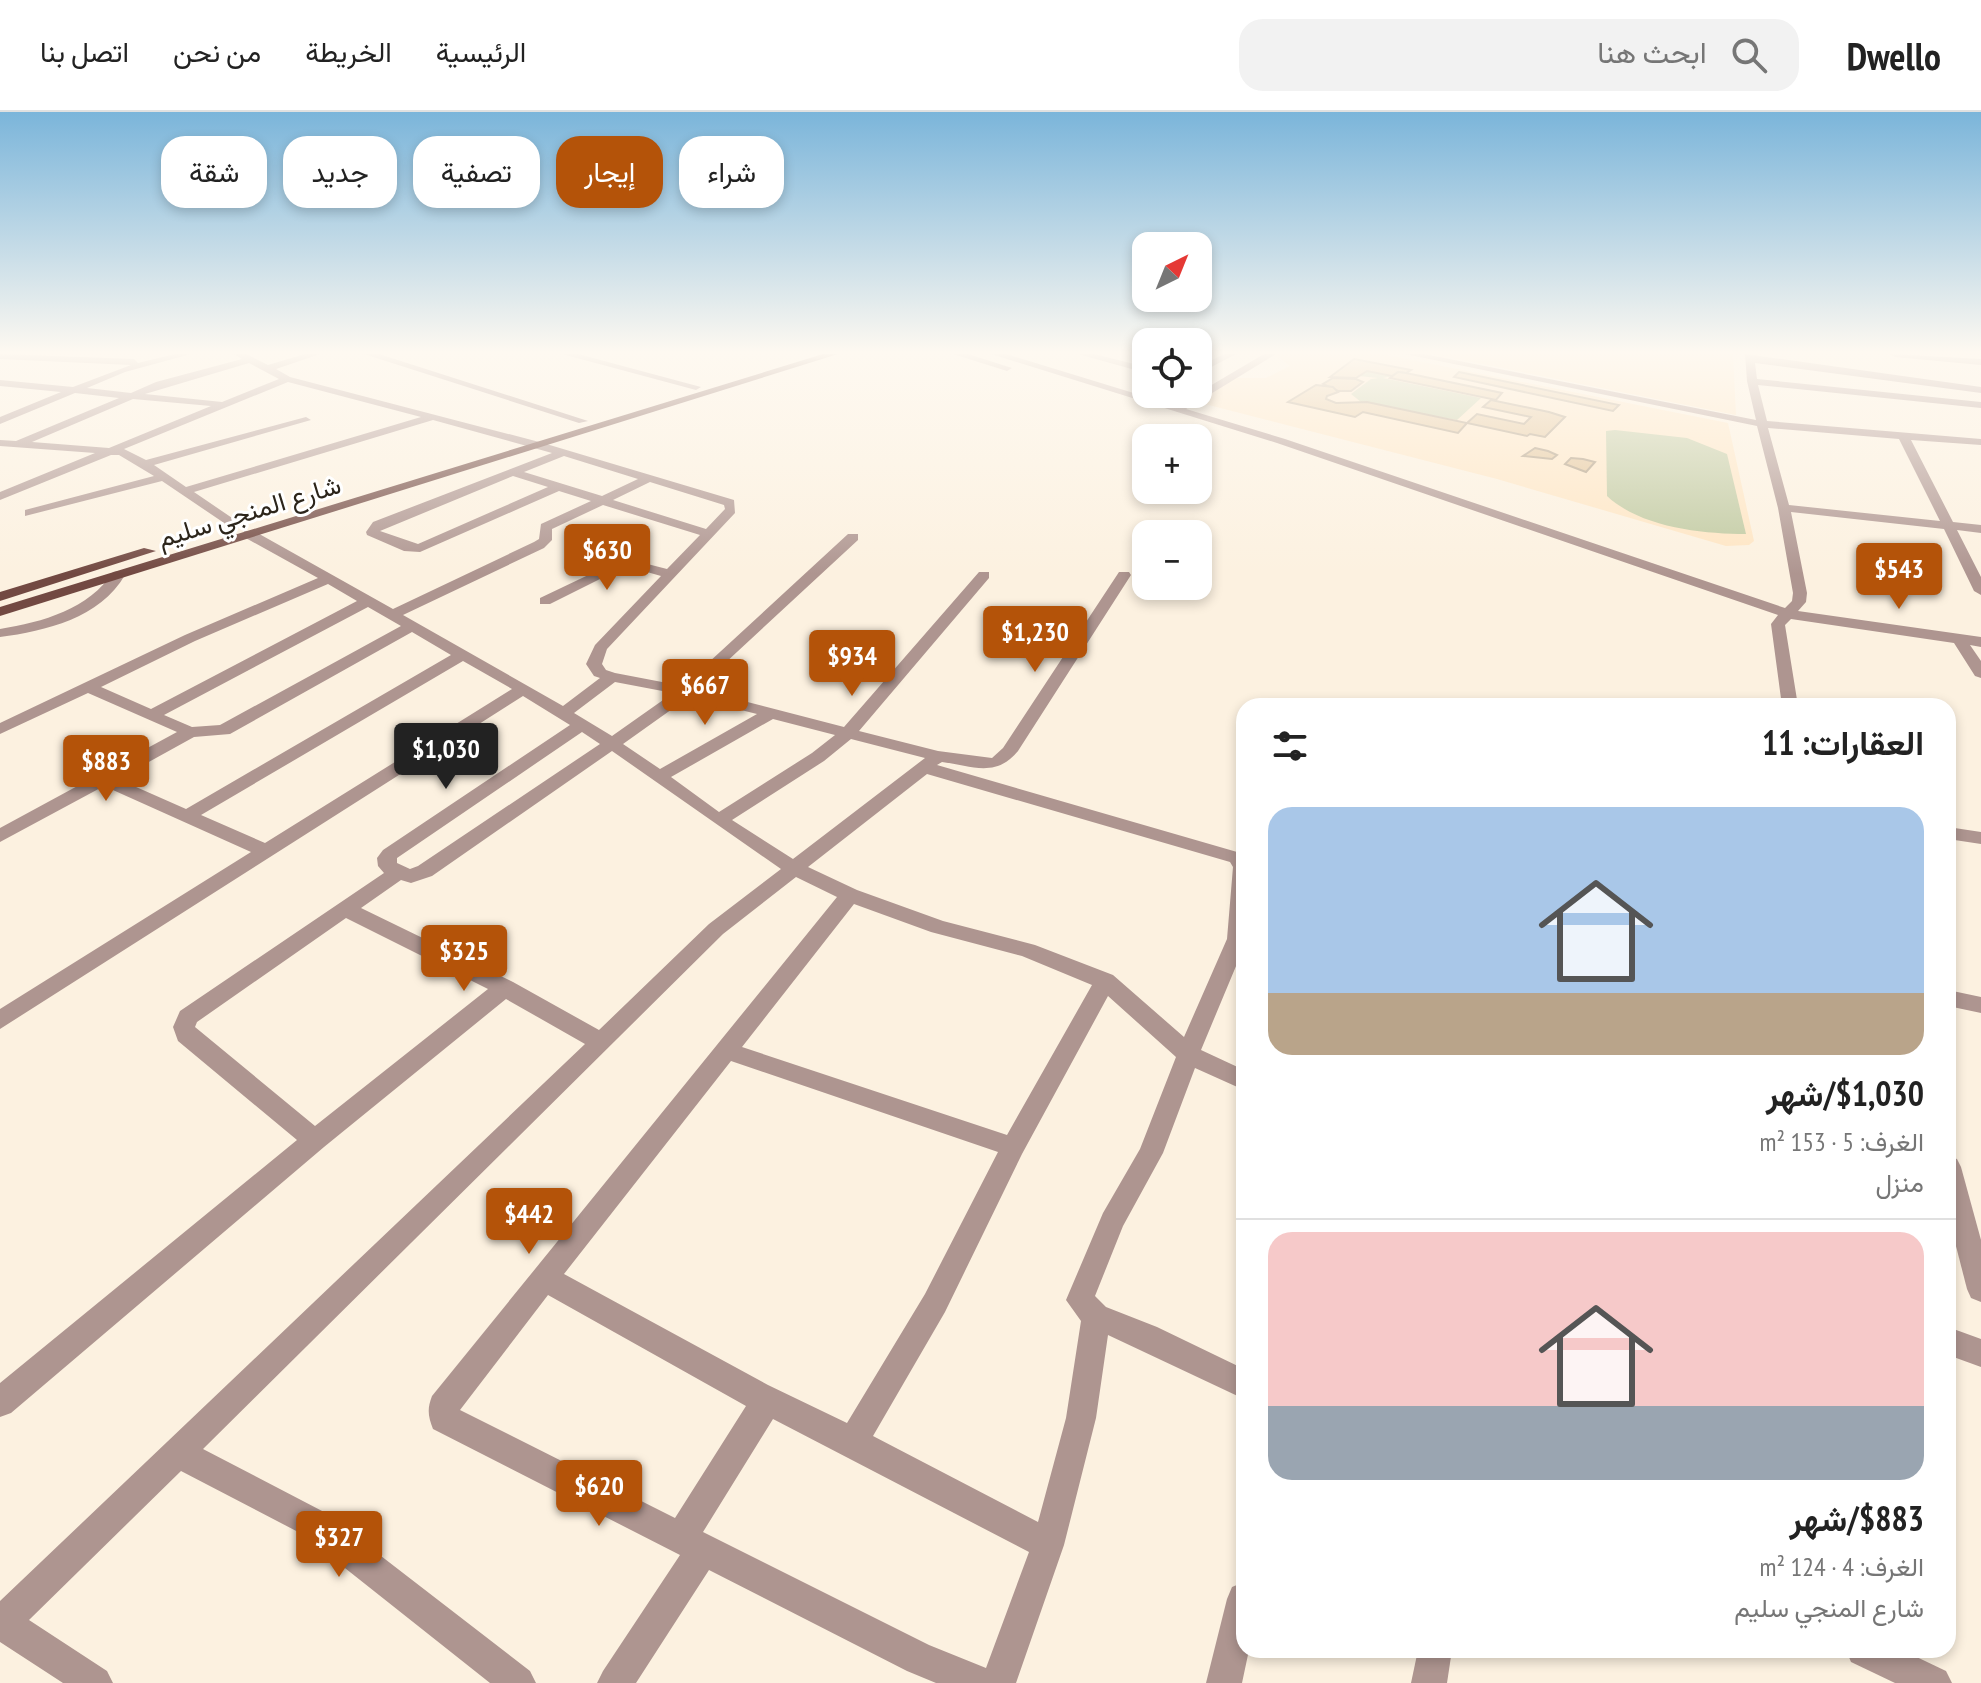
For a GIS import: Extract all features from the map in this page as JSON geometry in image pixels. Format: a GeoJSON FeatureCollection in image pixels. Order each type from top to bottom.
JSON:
{"type":"FeatureCollection","features":[{"type":"Feature","properties":{"kind":"main road","name":"شارع المنجي سليم"},"geometry":{"type":"LineString","coordinates":[[262,516],[562,427]]}},
{"type":"Feature","properties":{"kind":"main road","name":"شارع المنجي سليم"},"geometry":{"type":"LineString","coordinates":[[0,612],[118,575],[243,527],[596,427]]}},
{"type":"Feature","properties":{"kind":"main road","name":"شارع المنجي سليم"},"geometry":{"type":"LineString","coordinates":[[218,530],[243,527]]}},
{"type":"Feature","properties":{"kind":"main road","name":"شارع المنجي سليم"},"geometry":{"type":"LineString","coordinates":[[0,597],[160,548]]}},
{"type":"Feature","properties":{"kind":"street"},"geometry":{"type":"LineString","coordinates":[[16,445],[57,427]]}},
{"type":"Feature","properties":{"kind":"street"},"geometry":{"type":"LineString","coordinates":[[0,496],[166,427]]}},
{"type":"Feature","properties":{"kind":"street"},"geometry":{"type":"LineString","coordinates":[[145,464],[279,427]]}},
{"type":"Feature","properties":{"kind":"street"},"geometry":{"type":"LineString","coordinates":[[185,491],[399,427]]}},
{"type":"Feature","properties":{"kind":"street"},"geometry":{"type":"LineString","coordinates":[[469,427],[564,452],[730,503],[731,510],[706,533],[594,657],[594,664],[600,673],[686,691],[848,733],[930,762],[1236,858]]}},
{"type":"Feature","properties":{"kind":"street"},"geometry":{"type":"LineString","coordinates":[[1200,427],[1268,448],[1661,585],[1785,616],[1981,642]]}},
{"type":"Feature","properties":{"kind":"street"},"geometry":{"type":"LineString","coordinates":[[1239,427],[1785,616]]}},
{"type":"Feature","properties":{"kind":"street"},"geometry":{"type":"LineString","coordinates":[[1763,427],[1784,508],[1800,593],[1799,602],[1778,624],[1789,698]]}},
{"type":"Feature","properties":{"kind":"street"},"geometry":{"type":"LineString","coordinates":[[1804,427],[1981,442]]}},
{"type":"Feature","properties":{"kind":"street"},"geometry":{"type":"LineString","coordinates":[[1903,435],[1981,591]]}},
{"type":"Feature","properties":{"kind":"street"},"geometry":{"type":"LineString","coordinates":[[1268,448],[1281,441]]}},
{"type":"Feature","properties":{"kind":"street"},"geometry":{"type":"LineString","coordinates":[[0,443],[112,450],[145,464],[328,579],[523,689],[611,743],[719,820],[792,867],[850,895],[938,927],[1028,950],[1105,981],[1188,1054],[1236,1077]]}},
{"type":"Feature","properties":{"kind":"street"},"geometry":{"type":"LineString","coordinates":[[558,487],[420,548],[409,548],[372,532],[378,525],[564,452]]}},
{"type":"Feature","properties":{"kind":"street"},"geometry":{"type":"LineString","coordinates":[[512,472],[706,533]]}},
{"type":"Feature","properties":{"kind":"street"},"geometry":{"type":"LineString","coordinates":[[29,513],[164,477]]}},
{"type":"Feature","properties":{"kind":"street"},"geometry":{"type":"LineString","coordinates":[[0,478],[30,484]]}},
{"type":"Feature","properties":{"kind":"street"},"geometry":{"type":"LineString","coordinates":[[392,615],[539,545],[545,540],[546,527],[650,478]]}},
{"type":"Feature","properties":{"kind":"street"},"geometry":{"type":"LineString","coordinates":[[1784,508],[1981,529]]}},
{"type":"Feature","properties":{"kind":"street"},"geometry":{"type":"LineString","coordinates":[[581,725],[390,854],[388,866],[398,873],[411,876],[425,871],[686,691],[853,537]]}},
{"type":"Feature","properties":{"kind":"street"},"geometry":{"type":"LineString","coordinates":[[545,601],[624,562],[669,574]]}},
{"type":"Feature","properties":{"kind":"street"},"geometry":{"type":"LineString","coordinates":[[0,633],[37,624],[92,603],[109,590],[118,575]]}},
{"type":"Feature","properties":{"kind":"street"},"geometry":{"type":"LineString","coordinates":[[719,820],[818,757],[848,733],[984,575]]}},
{"type":"Feature","properties":{"kind":"street"},"geometry":{"type":"LineString","coordinates":[[95,1683],[1,1624],[601,1042],[683,958],[792,867],[930,762],[984,764],[998,762],[1004,757],[1124,575]]}},
{"type":"Feature","properties":{"kind":"street"},"geometry":{"type":"LineString","coordinates":[[0,729],[86,686],[328,579]]}},
{"type":"Feature","properties":{"kind":"street"},"geometry":{"type":"LineString","coordinates":[[151,715],[368,601]]}},
{"type":"Feature","properties":{"kind":"street"},"geometry":{"type":"LineString","coordinates":[[86,686],[190,732],[215,731],[234,726],[412,626]]}},
{"type":"Feature","properties":{"kind":"street"},"geometry":{"type":"LineString","coordinates":[[1959,639],[1981,673]]}},
{"type":"Feature","properties":{"kind":"street"},"geometry":{"type":"LineString","coordinates":[[187,816],[462,655]]}},
{"type":"Feature","properties":{"kind":"street"},"geometry":{"type":"LineString","coordinates":[[563,714],[612,677]]}},
{"type":"Feature","properties":{"kind":"street"},"geometry":{"type":"LineString","coordinates":[[0,1020],[523,689]]}},
{"type":"Feature","properties":{"kind":"street"},"geometry":{"type":"LineString","coordinates":[[659,777],[771,713]]}},
{"type":"Feature","properties":{"kind":"street"},"geometry":{"type":"LineString","coordinates":[[0,836],[190,732]]}},
{"type":"Feature","properties":{"kind":"street"},"geometry":{"type":"LineString","coordinates":[[105,780],[266,851]]}},
{"type":"Feature","properties":{"kind":"street"},"geometry":{"type":"LineString","coordinates":[[1956,834],[1981,838]]}},
{"type":"Feature","properties":{"kind":"street"},"geometry":{"type":"LineString","coordinates":[[315,1140],[186,1035],[184,1027],[188,1017],[197,1010],[398,873]]}},
{"type":"Feature","properties":{"kind":"street"},"geometry":{"type":"LineString","coordinates":[[850,895],[443,1407],[444,1418],[919,1659],[980,1683]]}},
{"type":"Feature","properties":{"kind":"street"},"geometry":{"type":"LineString","coordinates":[[345,909],[505,988],[601,1042]]}},
{"type":"Feature","properties":{"kind":"street"},"geometry":{"type":"LineString","coordinates":[[1236,951],[1188,1054],[1151,1153],[1112,1221],[1080,1300],[1096,1317],[1147,1337],[1236,1380]]}},
{"type":"Feature","properties":{"kind":"street"},"geometry":{"type":"LineString","coordinates":[[853,1442],[935,1303],[1013,1147],[1105,981]]}},
{"type":"Feature","properties":{"kind":"street"},"geometry":{"type":"LineString","coordinates":[[0,1402],[315,1140],[505,988]]}},
{"type":"Feature","properties":{"kind":"street"},"geometry":{"type":"LineString","coordinates":[[1956,1000],[1981,1005]]}},
{"type":"Feature","properties":{"kind":"street"},"geometry":{"type":"LineString","coordinates":[[727,1051],[1013,1147]]}},
{"type":"Feature","properties":{"kind":"street"},"geometry":{"type":"LineString","coordinates":[[1956,1199],[1981,1289]]}},
{"type":"Feature","properties":{"kind":"street"},"geometry":{"type":"LineString","coordinates":[[544,1278],[767,1401],[853,1442],[1048,1545]]}},
{"type":"Feature","properties":{"kind":"street"},"geometry":{"type":"LineString","coordinates":[[998,1683],[1048,1545],[1081,1418],[1096,1317]]}},
{"type":"Feature","properties":{"kind":"street"},"geometry":{"type":"LineString","coordinates":[[1956,1344],[1981,1353]]}},
{"type":"Feature","properties":{"kind":"street"},"geometry":{"type":"LineString","coordinates":[[615,1683],[767,1401]]}},
{"type":"Feature","properties":{"kind":"street"},"geometry":{"type":"LineString","coordinates":[[177,1452],[313,1523],[518,1683]]}},
{"type":"Feature","properties":{"kind":"street"},"geometry":{"type":"LineString","coordinates":[[1224,1683],[1236,1633]]}},
{"type":"Feature","properties":{"kind":"street"},"geometry":{"type":"LineString","coordinates":[[1429,1683],[1434,1658]]}},
{"type":"Feature","properties":{"kind":"street"},"geometry":{"type":"LineString","coordinates":[[1880,1658],[1934,1683]]}},
{"type":"Feature","properties":{"kind":"shaded area"},"geometry":{"type":"Polygon","coordinates":[[[1296,427],[1729,427],[1754,541],[1749,545],[1726,546],[1497,479],[1296,427]]]}},
{"type":"Feature","properties":{"kind":"green space"},"geometry":{"type":"Polygon","coordinates":[[[1606,431],[1687,438],[1727,454],[1746,534],[1672,527],[1636,515],[1607,496],[1606,431]]]}},
{"type":"Feature","properties":{"kind":"building"},"geometry":{"type":"Polygon","coordinates":[[[1432,427],[1463,427],[1458,433],[1432,427]]]}},
{"type":"Feature","properties":{"kind":"building"},"geometry":{"type":"Polygon","coordinates":[[[1487,427],[1555,427],[1545,437],[1487,427]]]}},
{"type":"Feature","properties":{"kind":"building"},"geometry":{"type":"Polygon","coordinates":[[[1535,448],[1557,455],[1552,459],[1523,456],[1535,448]]]}},
{"type":"Feature","properties":{"kind":"building"},"geometry":{"type":"Polygon","coordinates":[[[1571,458],[1595,462],[1586,472],[1565,464],[1571,458]]]}}]}
